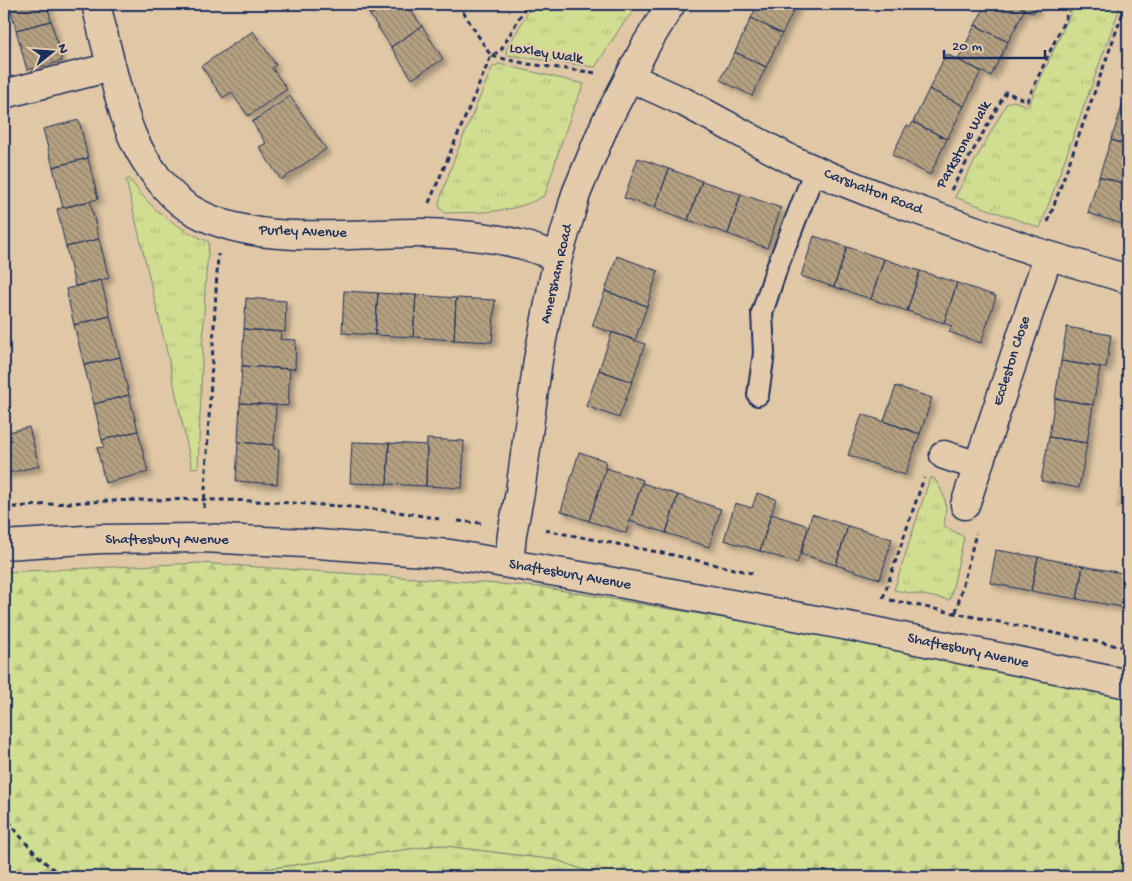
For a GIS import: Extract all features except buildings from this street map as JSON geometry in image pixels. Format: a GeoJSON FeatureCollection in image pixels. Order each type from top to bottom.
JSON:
{"type":"FeatureCollection","features":[{"type":"Feature","properties":{"kind":"street","name":"Purley Avenue"},"geometry":{"type":"LineString","coordinates":[[96,4],[111,67],[129,127],[144,159],[158,178],[186,206],[225,224],[251,230],[282,234],[426,233],[519,244],[558,257]]}},
{"type":"Feature","properties":{"kind":"street","name":"Amersham Road"},"geometry":{"type":"LineString","coordinates":[[509,564],[538,360],[558,257],[576,194],[605,124],[662,16],[671,4]]}},
{"type":"Feature","properties":{"kind":"street"},"geometry":{"type":"LineString","coordinates":[[4,94],[111,67]]}},
{"type":"Feature","properties":{"kind":"street","name":"Carshalton Road"},"geometry":{"type":"LineString","coordinates":[[629,77],[684,102],[788,158],[815,170],[936,217],[1042,254],[1128,279]]}},
{"type":"Feature","properties":{"kind":"street","name":"Eccleston Close"},"geometry":{"type":"LineString","coordinates":[[965,505],[1042,254]]}},
{"type":"Feature","properties":{"kind":"street"},"geometry":{"type":"LineString","coordinates":[[944,455],[978,466]]}},
{"type":"Feature","properties":{"kind":"street","name":"Shaftesbury Avenue"},"geometry":{"type":"LineString","coordinates":[[4,544],[100,539],[202,538],[432,552],[509,564],[859,628],[1128,684]]}},
{"type":"Feature","properties":{"kind":"lane"},"geometry":{"type":"LineString","coordinates":[[758,395],[764,353],[762,313],[815,170]]}},
{"type":"Feature","properties":{"kind":"path","name":"Loxley Walk"},"geometry":{"type":"LineString","coordinates":[[458,4],[491,56],[536,65],[629,77]]}},
{"type":"Feature","properties":{"kind":"path"},"geometry":{"type":"LineString","coordinates":[[426,233],[429,203],[491,56],[501,50],[527,4]]}},
{"type":"Feature","properties":{"kind":"path","name":"Parkstone Walk"},"geometry":{"type":"LineString","coordinates":[[936,217],[1006,92],[1027,101],[1072,4]]}},
{"type":"Feature","properties":{"kind":"path"},"geometry":{"type":"LineString","coordinates":[[1042,254],[1126,4]]}},
{"type":"Feature","properties":{"kind":"path"},"geometry":{"type":"LineString","coordinates":[[202,538],[218,252],[225,224]]}},
{"type":"Feature","properties":{"kind":"path"},"geometry":{"type":"LineString","coordinates":[[883,598],[933,453],[944,455]]}},
{"type":"Feature","properties":{"kind":"path"},"geometry":{"type":"LineString","coordinates":[[956,612],[981,511],[965,505]]}},
{"type":"Feature","properties":{"kind":"path"},"geometry":{"type":"LineString","coordinates":[[4,813],[12,827],[44,863],[63,877]]}},
{"type":"Feature","properties":{"kind":"shaded area"},"geometry":{"type":"Polygon","coordinates":[[[1128,441],[1128,511],[1115,509],[1128,441]]]}},
{"type":"Feature","properties":{"kind":"green space"},"geometry":{"type":"Polygon","coordinates":[[[533,4],[639,4],[622,25],[595,67],[507,55],[506,50],[533,4]]]}},
{"type":"Feature","properties":{"kind":"green space"},"geometry":{"type":"Polygon","coordinates":[[[1075,4],[1121,4],[1040,228],[955,197],[1007,103],[1013,101],[1028,106],[1075,4]]]}},
{"type":"Feature","properties":{"kind":"green space"},"geometry":{"type":"Polygon","coordinates":[[[499,64],[584,84],[567,125],[545,195],[522,206],[509,209],[445,213],[440,208],[439,202],[455,157],[492,68],[499,64]]]}},
{"type":"Feature","properties":{"kind":"green space"},"geometry":{"type":"Polygon","coordinates":[[[130,179],[146,200],[175,224],[209,242],[205,287],[198,467],[192,468],[165,343],[126,180],[130,179]]]}},
{"type":"Feature","properties":{"kind":"green space"},"geometry":{"type":"Polygon","coordinates":[[[930,478],[934,478],[944,496],[946,511],[944,526],[964,537],[950,600],[894,590],[930,478]]]}},
{"type":"Feature","properties":{"kind":"green space"},"geometry":{"type":"Polygon","coordinates":[[[200,563],[541,587],[817,634],[1128,697],[1128,877],[603,877],[557,860],[438,845],[243,872],[178,877],[15,877],[4,872],[4,572],[200,563]]]}},
{"type":"Feature","properties":{"kind":"green space"},"geometry":{"type":"Polygon","coordinates":[[[438,845],[557,860],[603,877],[178,877],[243,872],[438,845]]]}}]}
